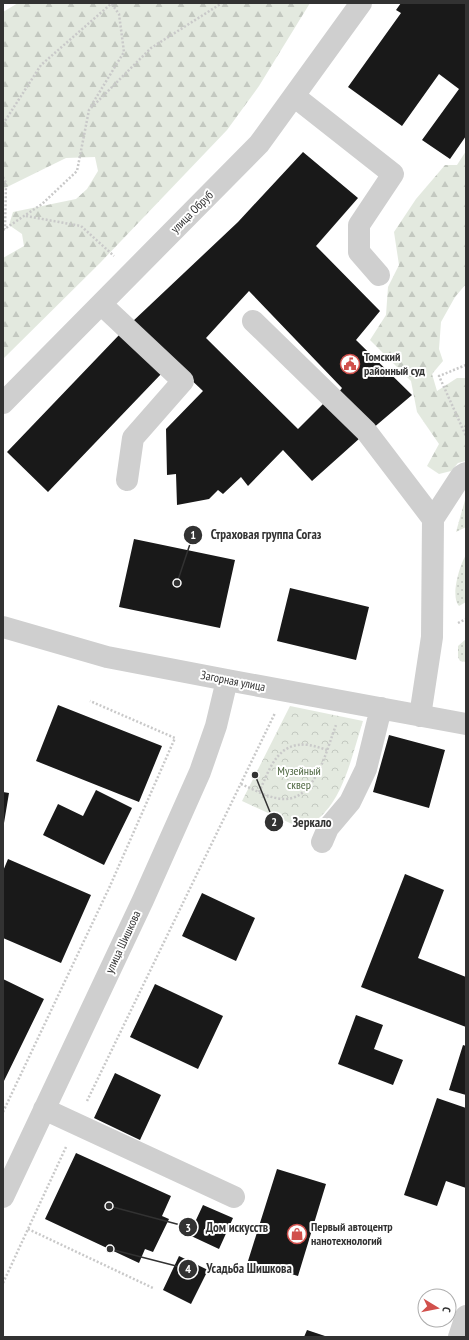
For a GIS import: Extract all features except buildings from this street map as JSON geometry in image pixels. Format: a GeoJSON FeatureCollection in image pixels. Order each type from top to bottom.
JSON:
{"type":"FeatureCollection","features":[{"type":"Feature","properties":{"kind":"street","name":"улица Обруб"},"geometry":{"type":"LineString","coordinates":[[3,403],[259,144],[361,3]]}},
{"type":"Feature","properties":{"kind":"street"},"geometry":{"type":"LineString","coordinates":[[294,96],[393,174],[359,225],[359,252],[379,274]]}},
{"type":"Feature","properties":{"kind":"street"},"geometry":{"type":"LineString","coordinates":[[101,304],[183,381],[134,438],[127,480]]}},
{"type":"Feature","properties":{"kind":"street"},"geometry":{"type":"LineString","coordinates":[[253,321],[366,431],[433,519]]}},
{"type":"Feature","properties":{"kind":"street"},"geometry":{"type":"LineString","coordinates":[[420,716],[432,637],[433,519],[461,476],[466,473]]}},
{"type":"Feature","properties":{"kind":"street","name":"Загорная улица"},"geometry":{"type":"LineString","coordinates":[[3,627],[107,657],[466,724]]}},
{"type":"Feature","properties":{"kind":"street","name":"улица Шишкова"},"geometry":{"type":"LineString","coordinates":[[3,1197],[143,900],[200,772],[216,726],[227,680]]}},
{"type":"Feature","properties":{"kind":"street"},"geometry":{"type":"LineString","coordinates":[[322,842],[328,828],[350,802],[366,769],[381,708]]}},
{"type":"Feature","properties":{"kind":"street"},"geometry":{"type":"LineString","coordinates":[[44,1109],[234,1197]]}},
{"type":"Feature","properties":{"kind":"street"},"geometry":{"type":"LineString","coordinates":[[459,1337],[466,1316]]}},
{"type":"Feature","properties":{"kind":"path"},"geometry":{"type":"LineString","coordinates":[[3,124],[41,65],[112,3],[119,14],[124,52],[89,110],[77,171],[42,204],[4,229]]}},
{"type":"Feature","properties":{"kind":"path"},"geometry":{"type":"LineString","coordinates":[[89,110],[151,48],[222,3]]}},
{"type":"Feature","properties":{"kind":"path"},"geometry":{"type":"LineString","coordinates":[[3,177],[6,183],[4,229]]}},
{"type":"Feature","properties":{"kind":"path"},"geometry":{"type":"LineString","coordinates":[[25,216],[81,226],[115,256]]}},
{"type":"Feature","properties":{"kind":"path"},"geometry":{"type":"LineString","coordinates":[[466,365],[439,376],[466,436]]}},
{"type":"Feature","properties":{"kind":"path"},"geometry":{"type":"LineString","coordinates":[[3,1283],[76,1124],[286,691]]}},
{"type":"Feature","properties":{"kind":"path"},"geometry":{"type":"LineString","coordinates":[[3,1112],[110,886],[175,738],[90,701]]}},
{"type":"Feature","properties":{"kind":"path"},"geometry":{"type":"LineString","coordinates":[[241,784],[273,797],[292,799],[301,795],[317,774],[345,702]]}},
{"type":"Feature","properties":{"kind":"path"},"geometry":{"type":"LineString","coordinates":[[259,792],[278,755],[287,748],[296,745],[309,745],[327,750]]}},
{"type":"Feature","properties":{"kind":"path"},"geometry":{"type":"LineString","coordinates":[[28,1229],[153,1288]]}},
{"type":"Feature","properties":{"kind":"green space"},"geometry":{"type":"Polygon","coordinates":[[[18,3],[310,3],[259,86],[227,130],[100,263],[3,359],[3,258],[24,246],[22,234],[9,225],[13,212],[76,199],[87,189],[98,171],[95,157],[66,158],[3,189],[3,12],[18,3]]]}},
{"type":"Feature","properties":{"kind":"green space"},"geometry":{"type":"Polygon","coordinates":[[[466,151],[466,284],[455,297],[441,322],[439,349],[443,361],[432,374],[437,391],[457,378],[466,378],[466,461],[458,463],[451,471],[439,474],[427,466],[439,444],[417,412],[411,381],[370,340],[386,315],[388,287],[399,265],[394,232],[416,199],[445,165],[457,165],[466,151]]]}},
{"type":"Feature","properties":{"kind":"green space"},"geometry":{"type":"Polygon","coordinates":[[[466,496],[466,527],[456,532],[465,500],[466,496]]]}},
{"type":"Feature","properties":{"kind":"green space"},"geometry":{"type":"Polygon","coordinates":[[[466,555],[466,602],[459,606],[456,602],[455,596],[457,580],[466,555]]]}},
{"type":"Feature","properties":{"kind":"green space"},"geometry":{"type":"Polygon","coordinates":[[[466,639],[466,662],[460,661],[458,657],[458,646],[466,639]]]}},
{"type":"Feature","properties":{"kind":"green space","name":"Музейный сквер"},"geometry":{"type":"Polygon","coordinates":[[[290,706],[363,721],[348,769],[338,793],[323,815],[303,829],[242,801],[290,706]]]}},
{"type":"Feature","properties":{"kind":"place","name":"Томский районный суд"},"geometry":{"type":"Point","coordinates":[350,364]}},
{"type":"Feature","properties":{"kind":"place","name":"Страховая группа Согаз"},"geometry":{"type":"Point","coordinates":[177,583]}},
{"type":"Feature","properties":{"kind":"place","name":"Зеркало"},"geometry":{"type":"Point","coordinates":[255,775]}},
{"type":"Feature","properties":{"kind":"place","name":"Дом искусств"},"geometry":{"type":"Point","coordinates":[109,1206]}},
{"type":"Feature","properties":{"kind":"place","name":"Первый автоцентр нанотехнологий"},"geometry":{"type":"Point","coordinates":[297,1234]}},
{"type":"Feature","properties":{"kind":"place","name":"Усадьба Шишкова"},"geometry":{"type":"Point","coordinates":[110,1249]}}]}
